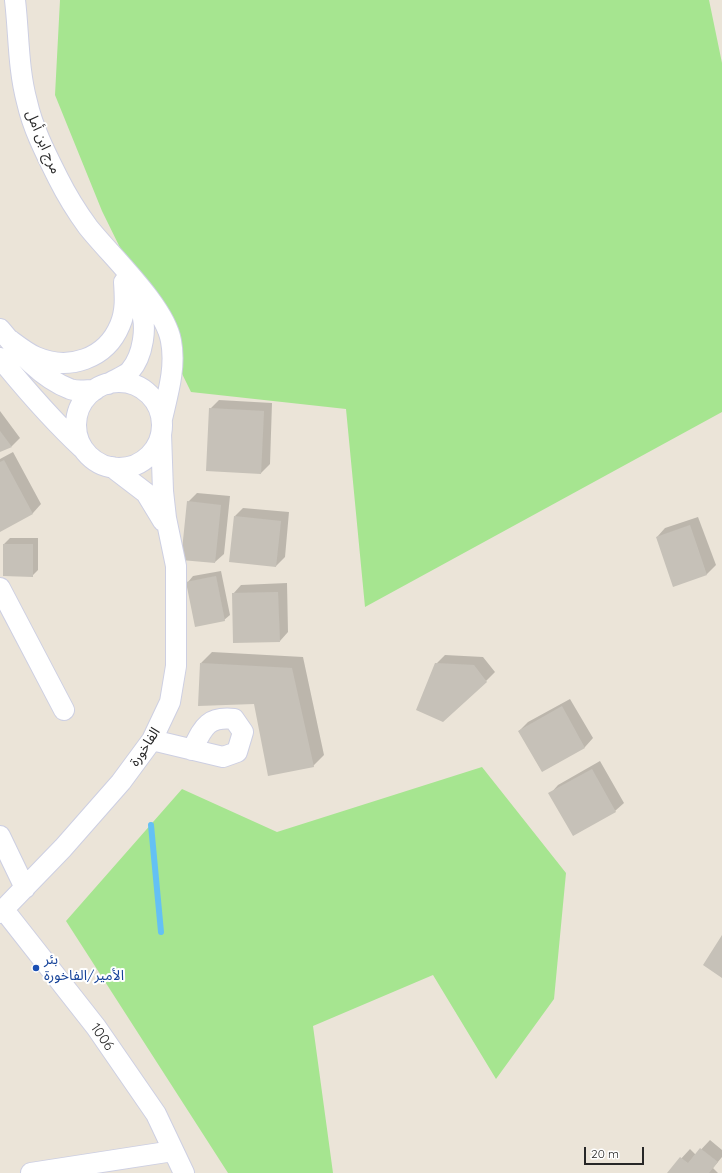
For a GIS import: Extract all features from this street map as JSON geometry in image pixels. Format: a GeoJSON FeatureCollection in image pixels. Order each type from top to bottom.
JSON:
{"type":"FeatureCollection","features":[{"type":"Feature","properties":{"kind":"street","name":"مرج ابن أمل"},"geometry":{"type":"LineString","coordinates":[[16,0],[21,64],[26,102],[38,136],[58,179],[87,226],[122,274],[140,308],[144,324],[143,342],[129,371],[101,387]]}},
{"type":"Feature","properties":{"kind":"street","name":"مرج ابن أمل"},"geometry":{"type":"LineString","coordinates":[[122,274],[151,302],[165,323],[171,341],[170,382],[162,426]]}},
{"type":"Feature","properties":{"kind":"street"},"geometry":{"type":"LineString","coordinates":[[5,335],[35,357],[56,362],[76,361],[93,356],[110,344],[121,324],[125,306],[122,274]]}},
{"type":"Feature","properties":{"kind":"street"},"geometry":{"type":"LineString","coordinates":[[0,358],[32,398],[58,425],[92,458],[106,466],[121,468],[135,465],[148,457],[157,445],[162,426],[157,404],[148,393],[138,386],[123,382],[101,387],[71,390],[48,378],[20,353],[5,335]]}},
{"type":"Feature","properties":{"kind":"street"},"geometry":{"type":"LineString","coordinates":[[82,448],[77,434],[77,419],[81,405],[101,387]]}},
{"type":"Feature","properties":{"kind":"street","name":"الفاخورة"},"geometry":{"type":"LineString","coordinates":[[2,912],[63,848],[116,788],[152,740],[170,702],[176,666],[176,566],[169,534],[163,491],[162,426]]}},
{"type":"Feature","properties":{"kind":"street","name":"الفاخورة"},"geometry":{"type":"LineString","coordinates":[[112,467],[146,493],[169,534]]}},
{"type":"Feature","properties":{"kind":"street"},"geometry":{"type":"LineString","coordinates":[[0,588],[64,710]]}},
{"type":"Feature","properties":{"kind":"street"},"geometry":{"type":"LineString","coordinates":[[152,740],[192,750]]}},
{"type":"Feature","properties":{"kind":"street"},"geometry":{"type":"LineString","coordinates":[[0,836],[25,888]]}},
{"type":"Feature","properties":{"kind":"street","name":"1006"},"geometry":{"type":"LineString","coordinates":[[2,912],[96,1028],[156,1114],[184,1173]]}},
{"type":"Feature","properties":{"kind":"street"},"geometry":{"type":"LineString","coordinates":[[31,1173],[173,1151]]}},
{"type":"Feature","properties":{"kind":"green space"},"geometry":{"type":"Polygon","coordinates":[[[60,0],[709,0],[722,63],[722,412],[365,607],[346,409],[191,392],[102,211],[55,95],[60,0]]]}},
{"type":"Feature","properties":{"kind":"green space"},"geometry":{"type":"Polygon","coordinates":[[[482,767],[566,873],[554,999],[496,1079],[433,975],[313,1026],[333,1173],[228,1173],[66,921],[182,789],[277,832],[482,767]]]}},
{"type":"Feature","properties":{"kind":"building"},"geometry":{"type":"Polygon","coordinates":[[[209,408],[264,411],[261,474],[206,471],[209,408]]]}},
{"type":"Feature","properties":{"kind":"building"},"geometry":{"type":"Polygon","coordinates":[[[0,431],[12,447],[0,452],[0,431]]]}},
{"type":"Feature","properties":{"kind":"building"},"geometry":{"type":"Polygon","coordinates":[[[4,460],[33,514],[0,532],[0,462],[4,460]]]}},
{"type":"Feature","properties":{"kind":"building"},"geometry":{"type":"Polygon","coordinates":[[[187,501],[221,505],[215,563],[181,560],[187,501]]]}},
{"type":"Feature","properties":{"kind":"building"},"geometry":{"type":"Polygon","coordinates":[[[234,516],[281,521],[276,567],[229,562],[234,516]]]}},
{"type":"Feature","properties":{"kind":"building"},"geometry":{"type":"Polygon","coordinates":[[[690,525],[707,575],[673,587],[656,537],[690,525]]]}},
{"type":"Feature","properties":{"kind":"building"},"geometry":{"type":"Polygon","coordinates":[[[3,544],[33,544],[33,577],[3,576],[3,544]]]}},
{"type":"Feature","properties":{"kind":"building"},"geometry":{"type":"Polygon","coordinates":[[[216,576],[225,621],[195,627],[186,582],[216,576]]]}},
{"type":"Feature","properties":{"kind":"building"},"geometry":{"type":"Polygon","coordinates":[[[278,592],[280,642],[233,643],[232,593],[278,592]]]}},
{"type":"Feature","properties":{"kind":"building"},"geometry":{"type":"Polygon","coordinates":[[[200,663],[292,668],[314,767],[268,776],[254,704],[198,706],[200,663]]]}},
{"type":"Feature","properties":{"kind":"building"},"geometry":{"type":"Polygon","coordinates":[[[435,663],[474,665],[487,682],[443,722],[416,710],[435,663]]]}},
{"type":"Feature","properties":{"kind":"building"},"geometry":{"type":"Polygon","coordinates":[[[562,706],[585,748],[542,772],[518,731],[562,706]]]}},
{"type":"Feature","properties":{"kind":"building"},"geometry":{"type":"Polygon","coordinates":[[[592,769],[616,812],[573,836],[548,793],[592,769]]]}},
{"type":"Feature","properties":{"kind":"building"},"geometry":{"type":"Polygon","coordinates":[[[722,935],[722,978],[703,965],[722,935]]]}},
{"type":"Feature","properties":{"kind":"building"},"geometry":{"type":"Polygon","coordinates":[[[700,1148],[718,1162],[709,1173],[667,1173],[680,1157],[688,1163],[700,1148]]]}},
{"type":"Feature","properties":{"kind":"waterway"},"geometry":{"type":"LineString","coordinates":[[151,825],[161,932]]}},
{"type":"Feature","properties":{"kind":"place","name":"بئر الأمير/الفاخورة"},"geometry":{"type":"Point","coordinates":[36,968]}}]}
